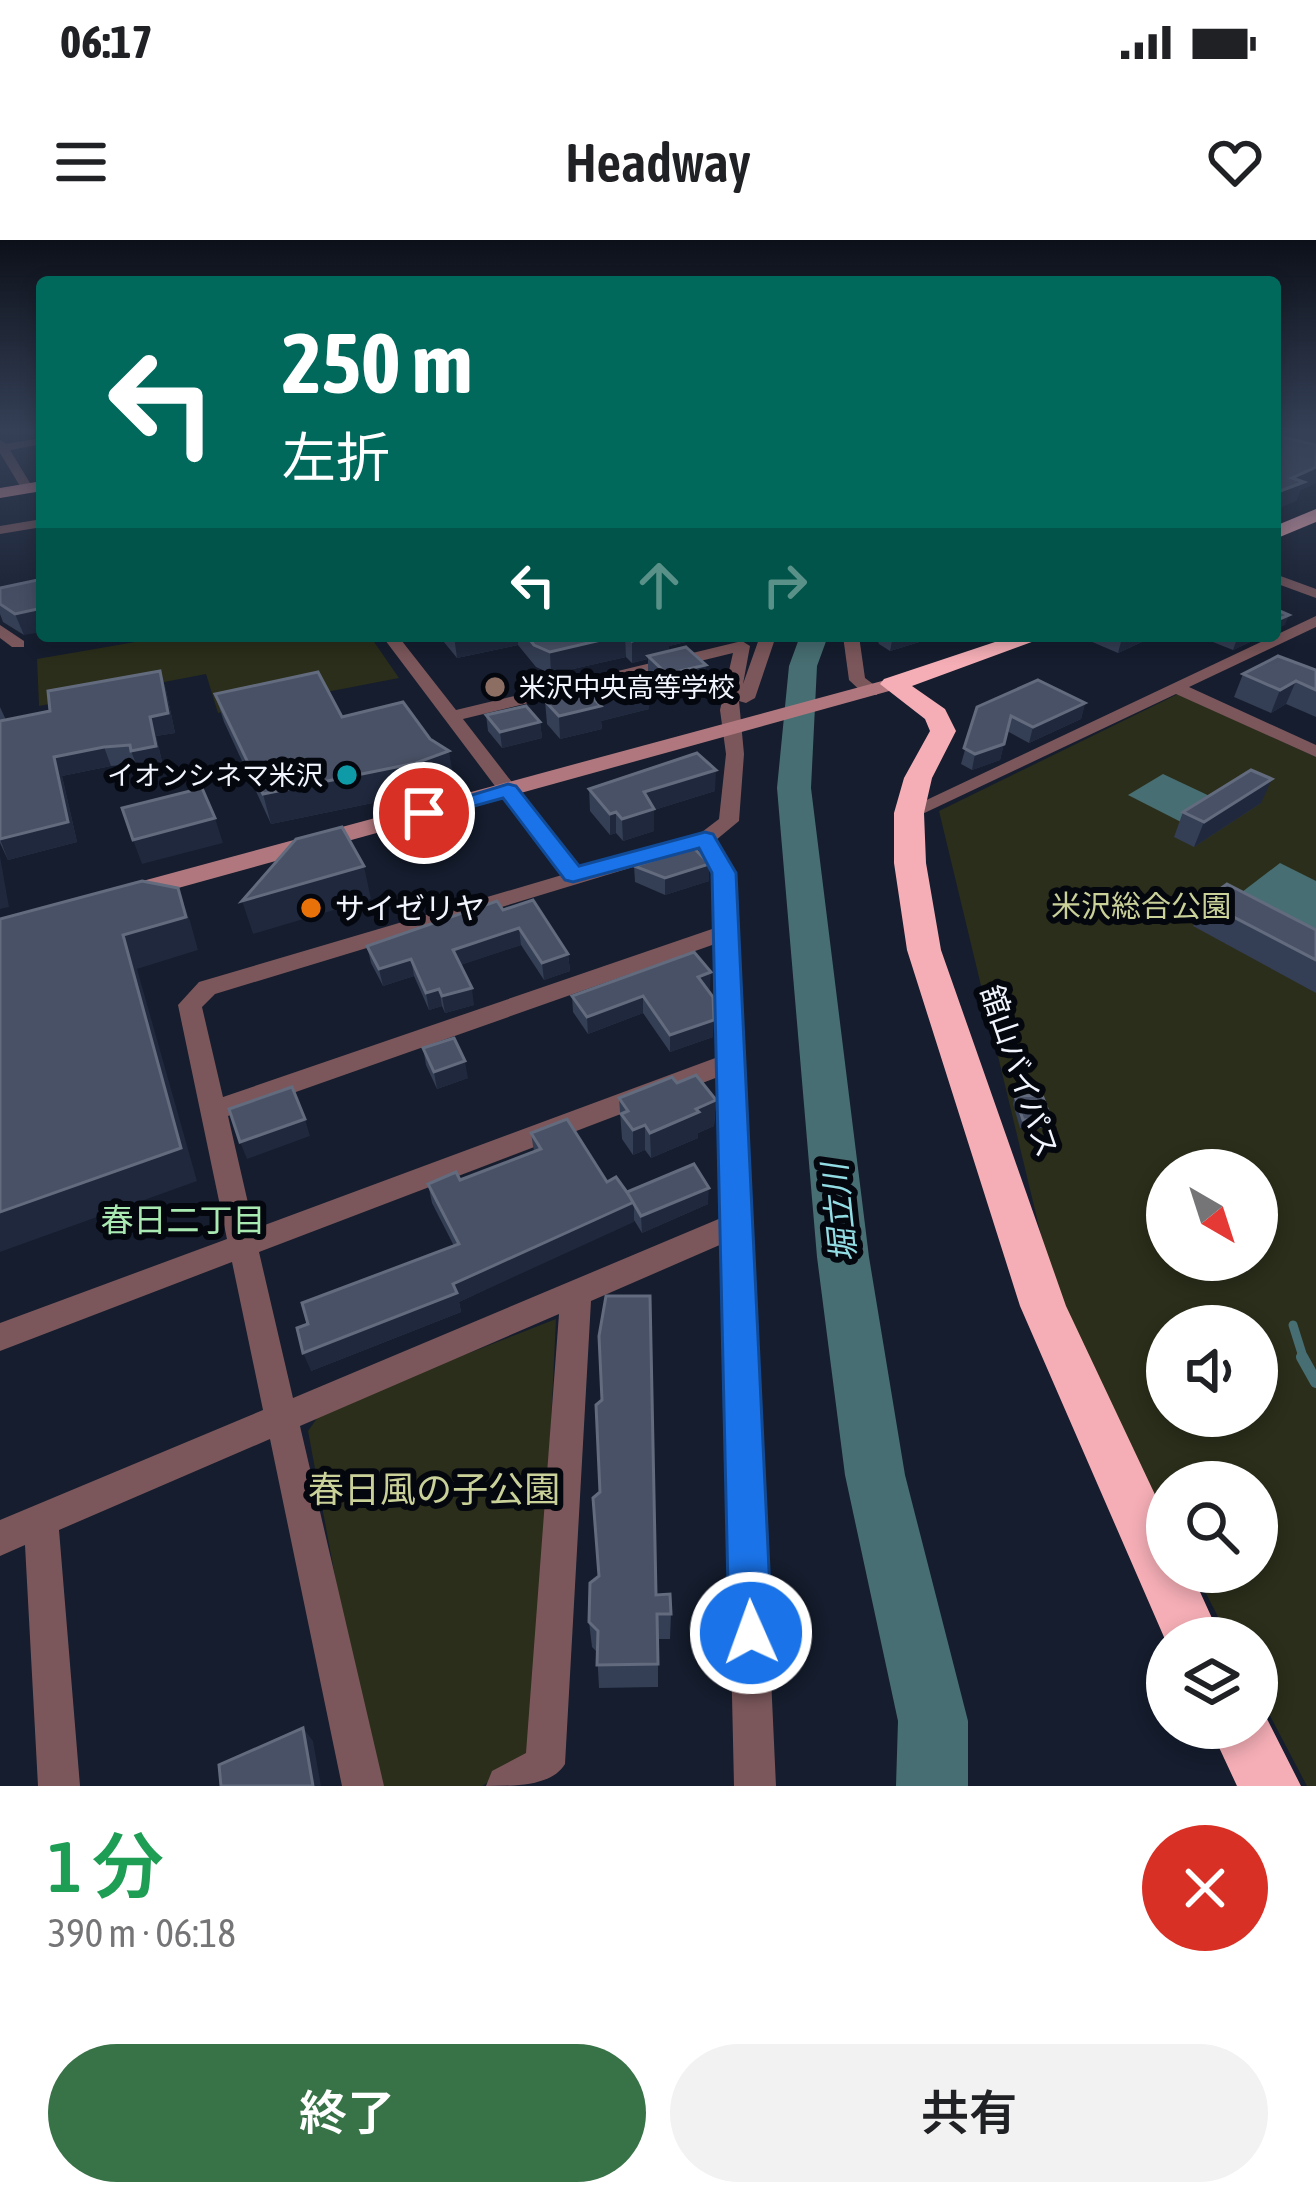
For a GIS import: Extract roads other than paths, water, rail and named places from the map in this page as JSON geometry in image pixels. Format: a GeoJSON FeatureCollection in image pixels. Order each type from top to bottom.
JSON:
{"type":"FeatureCollection","features":[{"type":"Feature","properties":{"kind":"highway"},"geometry":{"type":"LineString","coordinates":[[1281,530],[1316,515]]}},
{"type":"Feature","properties":{"kind":"highway"},"geometry":{"type":"LineString","coordinates":[[882,688],[1018,642]]}},
{"type":"Feature","properties":{"kind":"highway","name":"舘山バイパス"},"geometry":{"type":"LineString","coordinates":[[882,688],[936,715],[944,731],[918,778],[909,813],[910,863],[924,950],[1043,1306],[1184,1617]]}},
{"type":"Feature","properties":{"kind":"highway"},"geometry":{"type":"LineString","coordinates":[[1251,1749],[1270,1786]]}},
{"type":"Feature","properties":{"kind":"main road"},"geometry":{"type":"LineString","coordinates":[[91,904],[508,790],[746,716],[882,688]]}},
{"type":"Feature","properties":{"kind":"street"},"geometry":{"type":"LineString","coordinates":[[0,530],[36,524]]}},
{"type":"Feature","properties":{"kind":"street"},"geometry":{"type":"LineString","coordinates":[[1281,580],[1316,594]]}},
{"type":"Feature","properties":{"kind":"street"},"geometry":{"type":"LineString","coordinates":[[1281,638],[1313,624]]}},
{"type":"Feature","properties":{"kind":"street"},"geometry":{"type":"LineString","coordinates":[[0,630],[18,644]]}},
{"type":"Feature","properties":{"kind":"street"},"geometry":{"type":"LineString","coordinates":[[395,642],[573,875]]}},
{"type":"Feature","properties":{"kind":"street"},"geometry":{"type":"LineString","coordinates":[[363,1786],[190,1005],[207,988],[705,839],[729,821],[746,716],[766,642]]}},
{"type":"Feature","properties":{"kind":"street"},"geometry":{"type":"LineString","coordinates":[[852,642],[857,680],[882,688]]}},
{"type":"Feature","properties":{"kind":"street"},"geometry":{"type":"LineString","coordinates":[[1258,642],[1265,645]]}},
{"type":"Feature","properties":{"kind":"street"},"geometry":{"type":"LineString","coordinates":[[909,813],[1272,642]]}},
{"type":"Feature","properties":{"kind":"street"},"geometry":{"type":"LineString","coordinates":[[453,716],[742,646],[729,710],[746,716]]}},
{"type":"Feature","properties":{"kind":"street"},"geometry":{"type":"LineString","coordinates":[[1242,656],[1261,664]]}},
{"type":"Feature","properties":{"kind":"street"},"geometry":{"type":"LineString","coordinates":[[1177,688],[1316,752]]}},
{"type":"Feature","properties":{"kind":"street"},"geometry":{"type":"LineString","coordinates":[[705,839],[724,873],[755,1786]]}},
{"type":"Feature","properties":{"kind":"street"},"geometry":{"type":"LineString","coordinates":[[213,1112],[726,932]]}},
{"type":"Feature","properties":{"kind":"street"},"geometry":{"type":"LineString","coordinates":[[0,1337],[730,1062]]}},
{"type":"Feature","properties":{"kind":"street"},"geometry":{"type":"LineString","coordinates":[[0,1538],[280,1415],[736,1225]]}},
{"type":"Feature","properties":{"kind":"street"},"geometry":{"type":"LineString","coordinates":[[507,1786],[545,1764],[575,1293]]}},
{"type":"Feature","properties":{"kind":"street"},"geometry":{"type":"LineString","coordinates":[[41,1519],[58,1786]]}},
{"type":"Feature","properties":{"kind":"waterway","name":"堀立川"},"geometry":{"type":"LineString","coordinates":[[812,642],[803,666],[794,788],[843,1257],[875,1475],[933,1721],[932,1786]]}},
{"type":"Feature","properties":{"kind":"waterway"},"geometry":{"type":"LineString","coordinates":[[1293,1325],[1304,1360]]}},
{"type":"Feature","properties":{"kind":"waterway"},"geometry":{"type":"LineString","coordinates":[[1302,1357],[1316,1382]]}},
{"type":"Feature","properties":{"kind":"place","name":"米沢中央高等学校"},"geometry":{"type":"Point","coordinates":[495,687]}},
{"type":"Feature","properties":{"kind":"place","name":"イオンシネマ米沢"},"geometry":{"type":"Point","coordinates":[347,775]}},
{"type":"Feature","properties":{"kind":"place","name":"サイゼリヤ"},"geometry":{"type":"Point","coordinates":[311,908]}},
{"type":"Feature","properties":{"kind":"district","name":"春日二丁目"},"geometry":{"type":"Point","coordinates":[183,1220]}},
{"type":"Feature","properties":{"kind":"park label","name":"米沢総合公園"},"geometry":{"type":"Point","coordinates":[1141,906]}},
{"type":"Feature","properties":{"kind":"park label","name":"春日風の子公園"},"geometry":{"type":"Point","coordinates":[434,1489]}}]}
